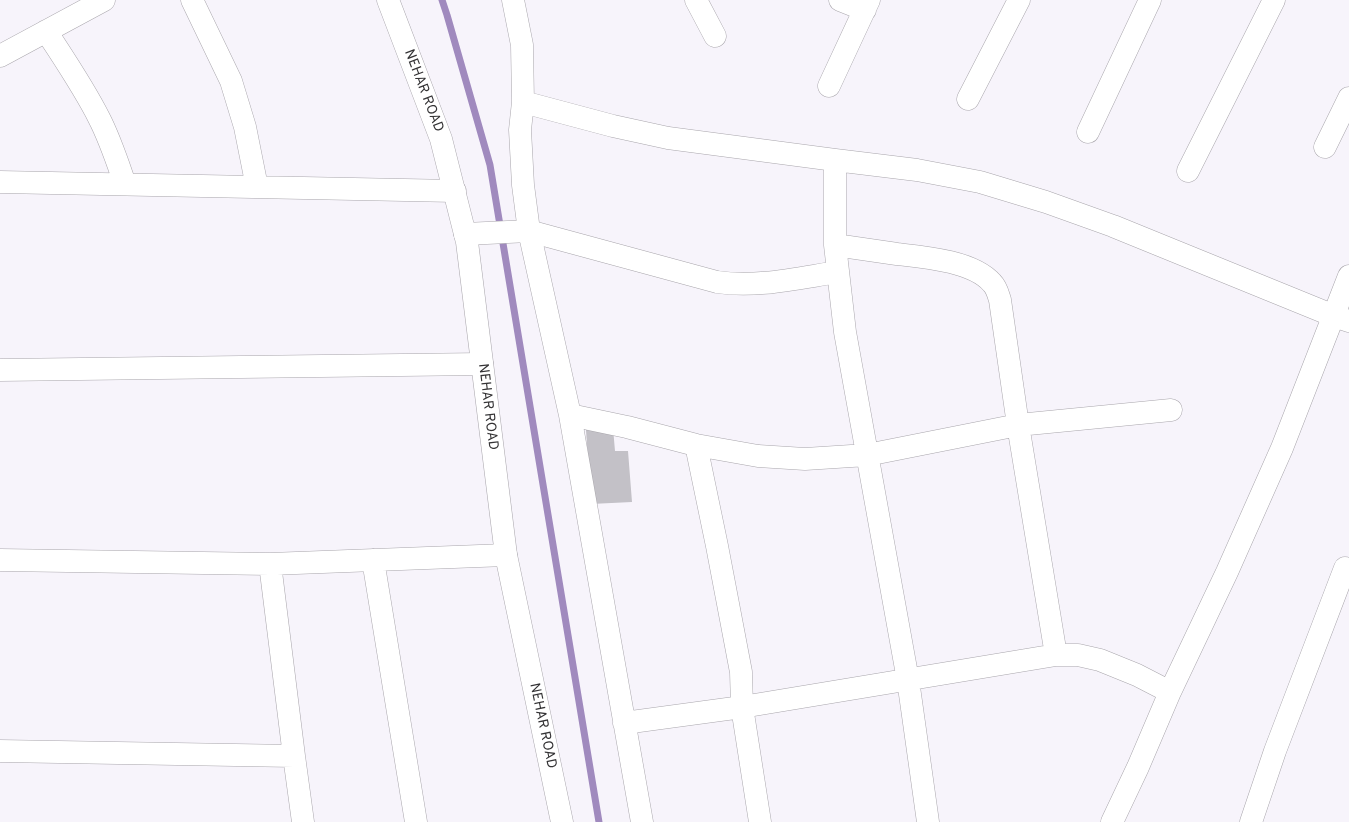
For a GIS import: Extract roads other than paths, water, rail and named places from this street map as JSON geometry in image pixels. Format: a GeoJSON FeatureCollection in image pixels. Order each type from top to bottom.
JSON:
{"type":"FeatureCollection","features":[{"type":"Feature","properties":{"kind":"street"},"geometry":{"type":"LineString","coordinates":[[0,56],[104,0]]}},
{"type":"Feature","properties":{"kind":"street"},"geometry":{"type":"LineString","coordinates":[[192,0],[231,81],[246,127],[257,187]]}},
{"type":"Feature","properties":{"kind":"street","name":"NEHAR ROAD"},"geometry":{"type":"LineString","coordinates":[[388,0],[441,139],[455,191],[473,233],[482,364],[506,555],[562,822]]}},
{"type":"Feature","properties":{"kind":"street"},"geometry":{"type":"LineString","coordinates":[[513,0],[522,45],[523,102],[520,130],[523,185],[519,231],[570,415],[642,822]]}},
{"type":"Feature","properties":{"kind":"street"},"geometry":{"type":"LineString","coordinates":[[696,0],[715,36]]}},
{"type":"Feature","properties":{"kind":"street"},"geometry":{"type":"LineString","coordinates":[[829,86],[867,5],[840,0]]}},
{"type":"Feature","properties":{"kind":"street"},"geometry":{"type":"LineString","coordinates":[[968,99],[1019,0]]}},
{"type":"Feature","properties":{"kind":"street"},"geometry":{"type":"LineString","coordinates":[[1088,132],[1150,0]]}},
{"type":"Feature","properties":{"kind":"street"},"geometry":{"type":"LineString","coordinates":[[1188,171],[1274,0]]}},
{"type":"Feature","properties":{"kind":"street"},"geometry":{"type":"LineString","coordinates":[[46,31],[75,76],[99,118],[125,184]]}},
{"type":"Feature","properties":{"kind":"street"},"geometry":{"type":"LineString","coordinates":[[1325,147],[1349,98]]}},
{"type":"Feature","properties":{"kind":"street"},"geometry":{"type":"LineString","coordinates":[[523,102],[613,126],[668,138],[917,170],[980,182],[1046,202],[1113,226],[1341,318]]}},
{"type":"Feature","properties":{"kind":"street"},"geometry":{"type":"LineString","coordinates":[[835,160],[835,245],[845,332],[908,680],[928,822]]}},
{"type":"Feature","properties":{"kind":"street"},"geometry":{"type":"LineString","coordinates":[[0,182],[455,191]]}},
{"type":"Feature","properties":{"kind":"street"},"geometry":{"type":"LineString","coordinates":[[473,233],[519,231],[717,282],[757,284],[838,272]]}},
{"type":"Feature","properties":{"kind":"street"},"geometry":{"type":"LineString","coordinates":[[835,245],[960,264],[979,273],[992,282],[996,288],[1000,300],[1018,425],[1056,655]]}},
{"type":"Feature","properties":{"kind":"street"},"geometry":{"type":"LineString","coordinates":[[1112,822],[1138,767],[1170,692],[1227,572],[1341,318],[1349,276]]}},
{"type":"Feature","properties":{"kind":"street"},"geometry":{"type":"LineString","coordinates":[[0,370],[482,364]]}},
{"type":"Feature","properties":{"kind":"street"},"geometry":{"type":"LineString","coordinates":[[570,415],[627,427],[696,445],[758,456],[805,459],[867,455],[1018,425],[1171,410]]}},
{"type":"Feature","properties":{"kind":"street"},"geometry":{"type":"LineString","coordinates":[[696,445],[741,672],[742,707],[760,822]]}},
{"type":"Feature","properties":{"kind":"street"},"geometry":{"type":"LineString","coordinates":[[0,560],[270,564],[506,555]]}},
{"type":"Feature","properties":{"kind":"street"},"geometry":{"type":"LineString","coordinates":[[372,560],[416,822]]}},
{"type":"Feature","properties":{"kind":"street"},"geometry":{"type":"LineString","coordinates":[[270,564],[303,822]]}},
{"type":"Feature","properties":{"kind":"street"},"geometry":{"type":"LineString","coordinates":[[1251,822],[1275,751],[1345,568],[1349,569]]}},
{"type":"Feature","properties":{"kind":"street"},"geometry":{"type":"LineString","coordinates":[[624,723],[742,707],[1056,655],[1078,655],[1100,660],[1137,675],[1170,692]]}},
{"type":"Feature","properties":{"kind":"street"},"geometry":{"type":"LineString","coordinates":[[0,751],[294,756]]}},
{"type":"Feature","properties":{"kind":"waterway"},"geometry":{"type":"LineString","coordinates":[[442,0],[490,165],[599,822]]}}]}
